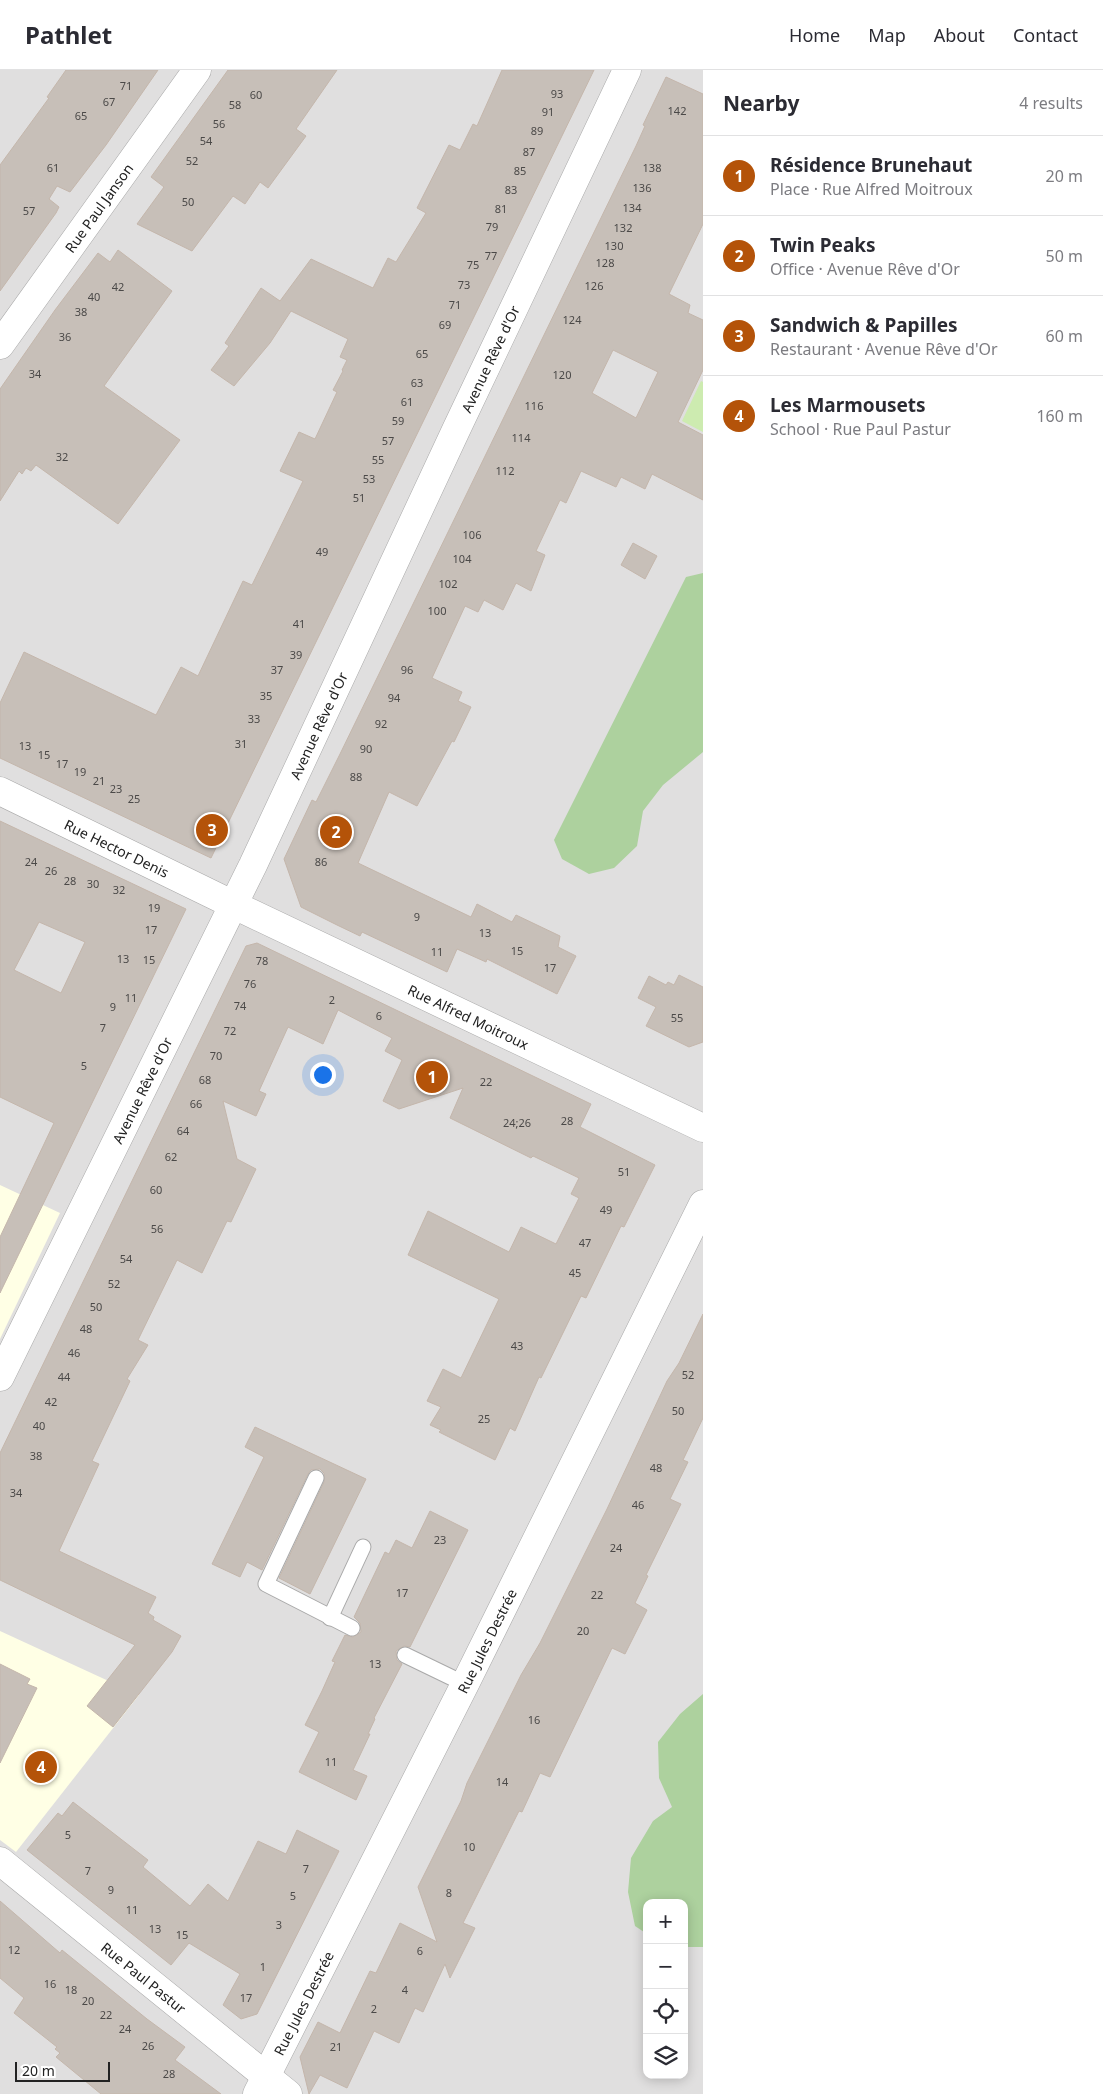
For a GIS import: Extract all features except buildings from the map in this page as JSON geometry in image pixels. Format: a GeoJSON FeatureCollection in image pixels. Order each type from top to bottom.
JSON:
{"type":"FeatureCollection","features":[{"type":"Feature","properties":{"kind":"street","name":"Rue Paul Janson"},"geometry":{"type":"LineString","coordinates":[[0,345],[197,70]]}},
{"type":"Feature","properties":{"kind":"street","name":"Avenue Rêve d'Or"},"geometry":{"type":"LineString","coordinates":[[0,1377],[234,905],[627,70]]}},
{"type":"Feature","properties":{"kind":"street","name":"Rue Hector Denis"},"geometry":{"type":"LineString","coordinates":[[0,792],[234,905]]}},
{"type":"Feature","properties":{"kind":"street","name":"Rue Alfred Moitroux"},"geometry":{"type":"LineString","coordinates":[[234,905],[703,1128]]}},
{"type":"Feature","properties":{"kind":"street","name":"Rue Jules Destrée"},"geometry":{"type":"LineString","coordinates":[[261,2085],[465,1684],[703,1204]]}},
{"type":"Feature","properties":{"kind":"street","name":"Rue Paul Pastur"},"geometry":{"type":"LineString","coordinates":[[0,1861],[261,2085],[288,2094]]}},
{"type":"Feature","properties":{"kind":"lane"},"geometry":{"type":"LineString","coordinates":[[316,1478],[266,1584],[352,1628]]}},
{"type":"Feature","properties":{"kind":"lane"},"geometry":{"type":"LineString","coordinates":[[330,1618],[363,1547]]}},
{"type":"Feature","properties":{"kind":"lane"},"geometry":{"type":"LineString","coordinates":[[405,1655],[465,1684]]}},
{"type":"Feature","properties":{"kind":"shaded area"},"geometry":{"type":"Polygon","coordinates":[[[0,70],[703,70],[703,2094],[0,2094],[0,70]]]}},
{"type":"Feature","properties":{"kind":"shaded area"},"geometry":{"type":"Polygon","coordinates":[[[0,1185],[60,1213],[0,1339],[0,1185]]]}},
{"type":"Feature","properties":{"kind":"shaded area"},"geometry":{"type":"Polygon","coordinates":[[[0,1631],[139,1695],[16,1852],[0,1840],[0,1631]]]}},
{"type":"Feature","properties":{"kind":"green space"},"geometry":{"type":"Polygon","coordinates":[[[701,381],[703,382],[703,432],[682,421],[701,381]]]}},
{"type":"Feature","properties":{"kind":"green space"},"geometry":{"type":"Polygon","coordinates":[[[703,573],[703,752],[663,785],[643,811],[637,846],[614,868],[589,874],[562,859],[554,840],[686,577],[703,573]]]}},
{"type":"Feature","properties":{"kind":"green space"},"geometry":{"type":"Polygon","coordinates":[[[703,1694],[703,1947],[688,1947],[688,1899],[643,1899],[643,1931],[635,1926],[628,1892],[631,1858],[653,1821],[672,1807],[659,1778],[658,1742],[680,1714],[703,1694]]]}},
{"type":"Feature","properties":{"kind":"place","name":"Sandwich & Papilles"},"geometry":{"type":"Point","coordinates":[212,830]}},
{"type":"Feature","properties":{"kind":"place","name":"Twin Peaks"},"geometry":{"type":"Point","coordinates":[336,832]}},
{"type":"Feature","properties":{"kind":"place","name":"Résidence Brunehaut"},"geometry":{"type":"Point","coordinates":[432,1077]}},
{"type":"Feature","properties":{"kind":"place","name":"Les Marmousets"},"geometry":{"type":"Point","coordinates":[41,1767]}}]}
